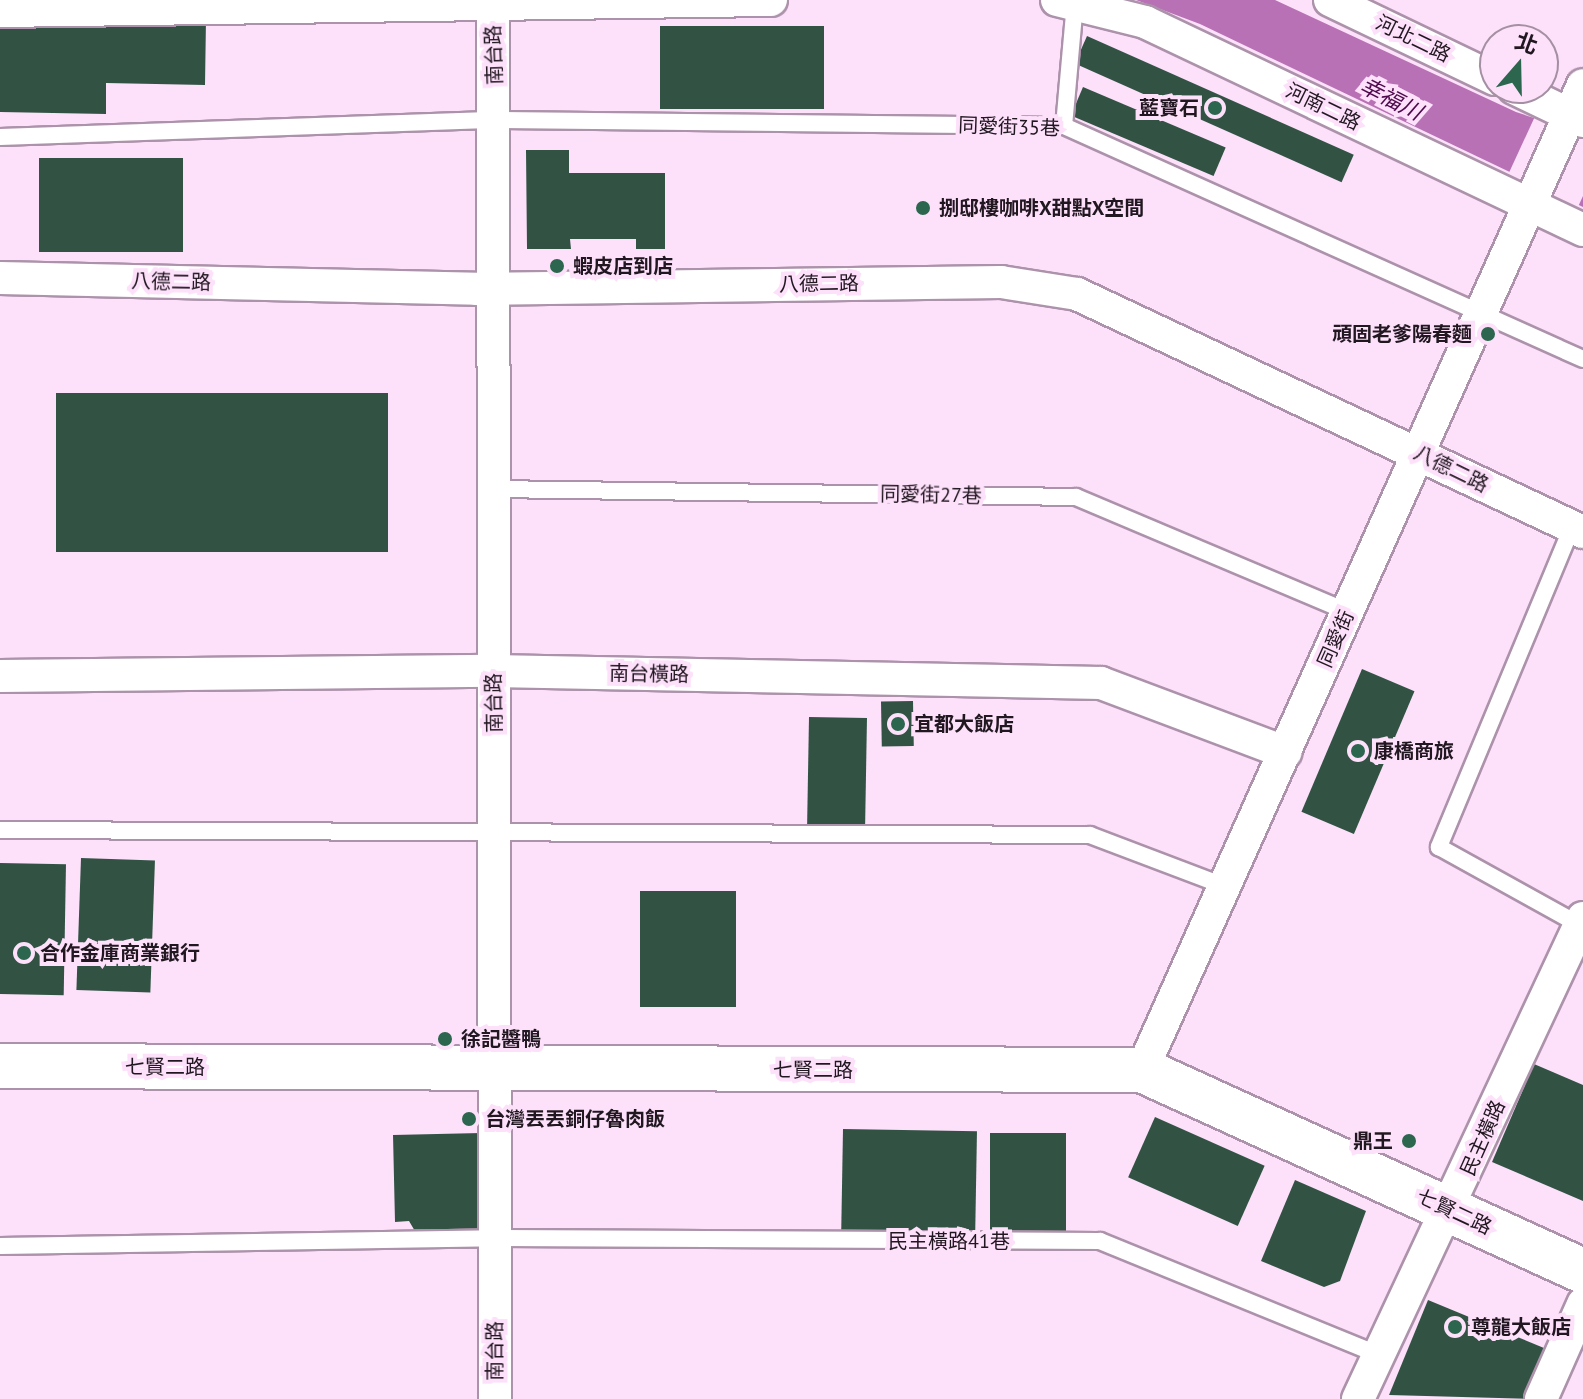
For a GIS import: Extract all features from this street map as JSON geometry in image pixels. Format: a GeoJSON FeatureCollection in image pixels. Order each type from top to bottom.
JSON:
{"type":"FeatureCollection","features":[{"type":"Feature","properties":{"kind":"street"},"geometry":{"type":"LineString","coordinates":[[0,11],[771,0]]}},
{"type":"Feature","properties":{"kind":"street","name":"河南二路"},"geometry":{"type":"LineString","coordinates":[[1066,1],[1145,22],[1583,230]]}},
{"type":"Feature","properties":{"kind":"street","name":"河北二路"},"geometry":{"type":"LineString","coordinates":[[1341,2],[1479,71]]}},
{"type":"Feature","properties":{"kind":"street","name":"南台路"},"geometry":{"type":"LineString","coordinates":[[493,4],[496,120],[491,489],[497,831],[495,1399]]}},
{"type":"Feature","properties":{"kind":"street"},"geometry":{"type":"LineString","coordinates":[[1548,104],[1577,118],[1583,85]]}},
{"type":"Feature","properties":{"kind":"street","name":"同愛街"},"geometry":{"type":"LineString","coordinates":[[1142,1070],[1531,207],[1577,118]]}},
{"type":"Feature","properties":{"kind":"street","name":"八德二路"},"geometry":{"type":"LineString","coordinates":[[0,278],[493,289],[1001,282],[1077,294],[1578,530]]}},
{"type":"Feature","properties":{"kind":"street","name":"南台橫路"},"geometry":{"type":"LineString","coordinates":[[0,676],[493,671],[1101,683],[1285,752]]}},
{"type":"Feature","properties":{"kind":"street","name":"民主橫路"},"geometry":{"type":"LineString","coordinates":[[1358,1399],[1451,1210],[1582,922]]}},
{"type":"Feature","properties":{"kind":"street","name":"七賢二路"},"geometry":{"type":"LineString","coordinates":[[0,1066],[1142,1070],[1583,1271]]}},
{"type":"Feature","properties":{"kind":"street"},"geometry":{"type":"LineString","coordinates":[[1541,1399],[1583,1304]]}},
{"type":"Feature","properties":{"kind":"lane"},"geometry":{"type":"LineString","coordinates":[[1064,126],[1066,1]]}},
{"type":"Feature","properties":{"kind":"lane","name":"同愛街35巷"},"geometry":{"type":"LineString","coordinates":[[0,137],[496,120],[1064,126],[1583,359]]}},
{"type":"Feature","properties":{"kind":"lane","name":"同愛街27巷"},"geometry":{"type":"LineString","coordinates":[[491,489],[1076,497],[1348,612]]}},
{"type":"Feature","properties":{"kind":"lane"},"geometry":{"type":"LineString","coordinates":[[1578,530],[1439,847],[1582,922]]}},
{"type":"Feature","properties":{"kind":"lane"},"geometry":{"type":"LineString","coordinates":[[0,830],[1090,835],[1224,886]]}},
{"type":"Feature","properties":{"kind":"lane","name":"民主橫路41巷"},"geometry":{"type":"LineString","coordinates":[[0,1246],[495,1238],[1100,1241],[1379,1355]]}},
{"type":"Feature","properties":{"kind":"water","name":"幸福川"},"geometry":{"type":"Polygon","coordinates":[[[1136,0],[1275,0],[1479,95],[1479,104],[1499,104],[1583,134],[1583,207],[1200,24],[1136,0]]]}},
{"type":"Feature","properties":{"kind":"pier"},"geometry":{"type":"Polygon","coordinates":[[[1537,112],[1583,130],[1583,196],[1577,209],[1507,177],[1537,112]]]}},
{"type":"Feature","properties":{"kind":"building"},"geometry":{"type":"Polygon","coordinates":[[[0,15],[206,19],[205,85],[106,83],[106,114],[0,112],[0,15]]]}},
{"type":"Feature","properties":{"kind":"building"},"geometry":{"type":"Polygon","coordinates":[[[660,26],[824,26],[824,109],[660,109],[660,26]]]}},
{"type":"Feature","properties":{"kind":"building","name":"藍寶石"},"geometry":{"type":"Polygon","coordinates":[[[1087,36],[1354,155],[1342,182],[1075,63],[1087,36]]]}},
{"type":"Feature","properties":{"kind":"building","name":"藍寶石"},"geometry":{"type":"Polygon","coordinates":[[[1083,87],[1226,148],[1214,176],[1071,116],[1083,87]]]}},
{"type":"Feature","properties":{"kind":"building"},"geometry":{"type":"Polygon","coordinates":[[[526,150],[569,150],[569,173],[665,173],[665,249],[636,249],[636,239],[570,239],[571,249],[527,249],[526,150]]]}},
{"type":"Feature","properties":{"kind":"building"},"geometry":{"type":"Polygon","coordinates":[[[39,158],[183,158],[183,252],[39,252],[39,158]]]}},
{"type":"Feature","properties":{"kind":"building"},"geometry":{"type":"Polygon","coordinates":[[[56,393],[388,393],[388,552],[56,552],[56,393]]]}},
{"type":"Feature","properties":{"kind":"building","name":"康橋商旅"},"geometry":{"type":"Polygon","coordinates":[[[1362,669],[1414,691],[1354,834],[1301,812],[1362,669]]]}},
{"type":"Feature","properties":{"kind":"building","name":"宜都大飯店"},"geometry":{"type":"Polygon","coordinates":[[[913,701],[914,746],[882,747],[881,702],[913,701]]]}},
{"type":"Feature","properties":{"kind":"building"},"geometry":{"type":"Polygon","coordinates":[[[809,717],[867,718],[865,827],[807,826],[809,717]]]}},
{"type":"Feature","properties":{"kind":"building"},"geometry":{"type":"Polygon","coordinates":[[[81,858],[155,861],[150,993],[76,990],[81,858]]]}},
{"type":"Feature","properties":{"kind":"building"},"geometry":{"type":"Polygon","coordinates":[[[0,863],[66,864],[64,995],[0,994],[0,863]]]}},
{"type":"Feature","properties":{"kind":"building"},"geometry":{"type":"Polygon","coordinates":[[[640,891],[736,891],[736,1007],[640,1007],[640,891]]]}},
{"type":"Feature","properties":{"kind":"building"},"geometry":{"type":"Polygon","coordinates":[[[1534,1064],[1583,1085],[1583,1201],[1492,1162],[1534,1064]]]}},
{"type":"Feature","properties":{"kind":"building"},"geometry":{"type":"Polygon","coordinates":[[[1155,1117],[1265,1166],[1238,1226],[1128,1177],[1155,1117]]]}},
{"type":"Feature","properties":{"kind":"building"},"geometry":{"type":"Polygon","coordinates":[[[843,1129],[977,1131],[975,1249],[841,1247],[843,1129]]]}},
{"type":"Feature","properties":{"kind":"building"},"geometry":{"type":"Polygon","coordinates":[[[481,1133],[484,1241],[422,1243],[409,1221],[395,1222],[393,1135],[481,1133]]]}},
{"type":"Feature","properties":{"kind":"building"},"geometry":{"type":"Polygon","coordinates":[[[990,1133],[1066,1133],[1066,1250],[990,1250],[990,1133]]]}},
{"type":"Feature","properties":{"kind":"building"},"geometry":{"type":"Polygon","coordinates":[[[1295,1180],[1366,1211],[1340,1281],[1324,1287],[1261,1261],[1295,1180]]]}},
{"type":"Feature","properties":{"kind":"building","name":"尊龍大飯店"},"geometry":{"type":"Polygon","coordinates":[[[1428,1300],[1556,1353],[1537,1399],[1389,1395],[1428,1300]]]}},
{"type":"Feature","properties":{"kind":"place","name":"藍寶石"},"geometry":{"type":"Point","coordinates":[1215,108]}},
{"type":"Feature","properties":{"kind":"place","name":"捌邸樓咖啡X甜點X空間"},"geometry":{"type":"Point","coordinates":[923,208]}},
{"type":"Feature","properties":{"kind":"place","name":"蝦皮店到店"},"geometry":{"type":"Point","coordinates":[557,266]}},
{"type":"Feature","properties":{"kind":"place","name":"頑固老爹陽春麵"},"geometry":{"type":"Point","coordinates":[1488,334]}},
{"type":"Feature","properties":{"kind":"place","name":"宜都大飯店"},"geometry":{"type":"Point","coordinates":[898,724]}},
{"type":"Feature","properties":{"kind":"place","name":"康橋商旅"},"geometry":{"type":"Point","coordinates":[1358,751]}},
{"type":"Feature","properties":{"kind":"place","name":"合作金庫商業銀行"},"geometry":{"type":"Point","coordinates":[24,953]}},
{"type":"Feature","properties":{"kind":"place","name":"徐記醬鴨"},"geometry":{"type":"Point","coordinates":[445,1039]}},
{"type":"Feature","properties":{"kind":"place","name":"台灣丟丟銅仔魯肉飯"},"geometry":{"type":"Point","coordinates":[469,1119]}},
{"type":"Feature","properties":{"kind":"place","name":"鼎王"},"geometry":{"type":"Point","coordinates":[1409,1141]}},
{"type":"Feature","properties":{"kind":"place","name":"尊龍大飯店"},"geometry":{"type":"Point","coordinates":[1455,1327]}}]}
